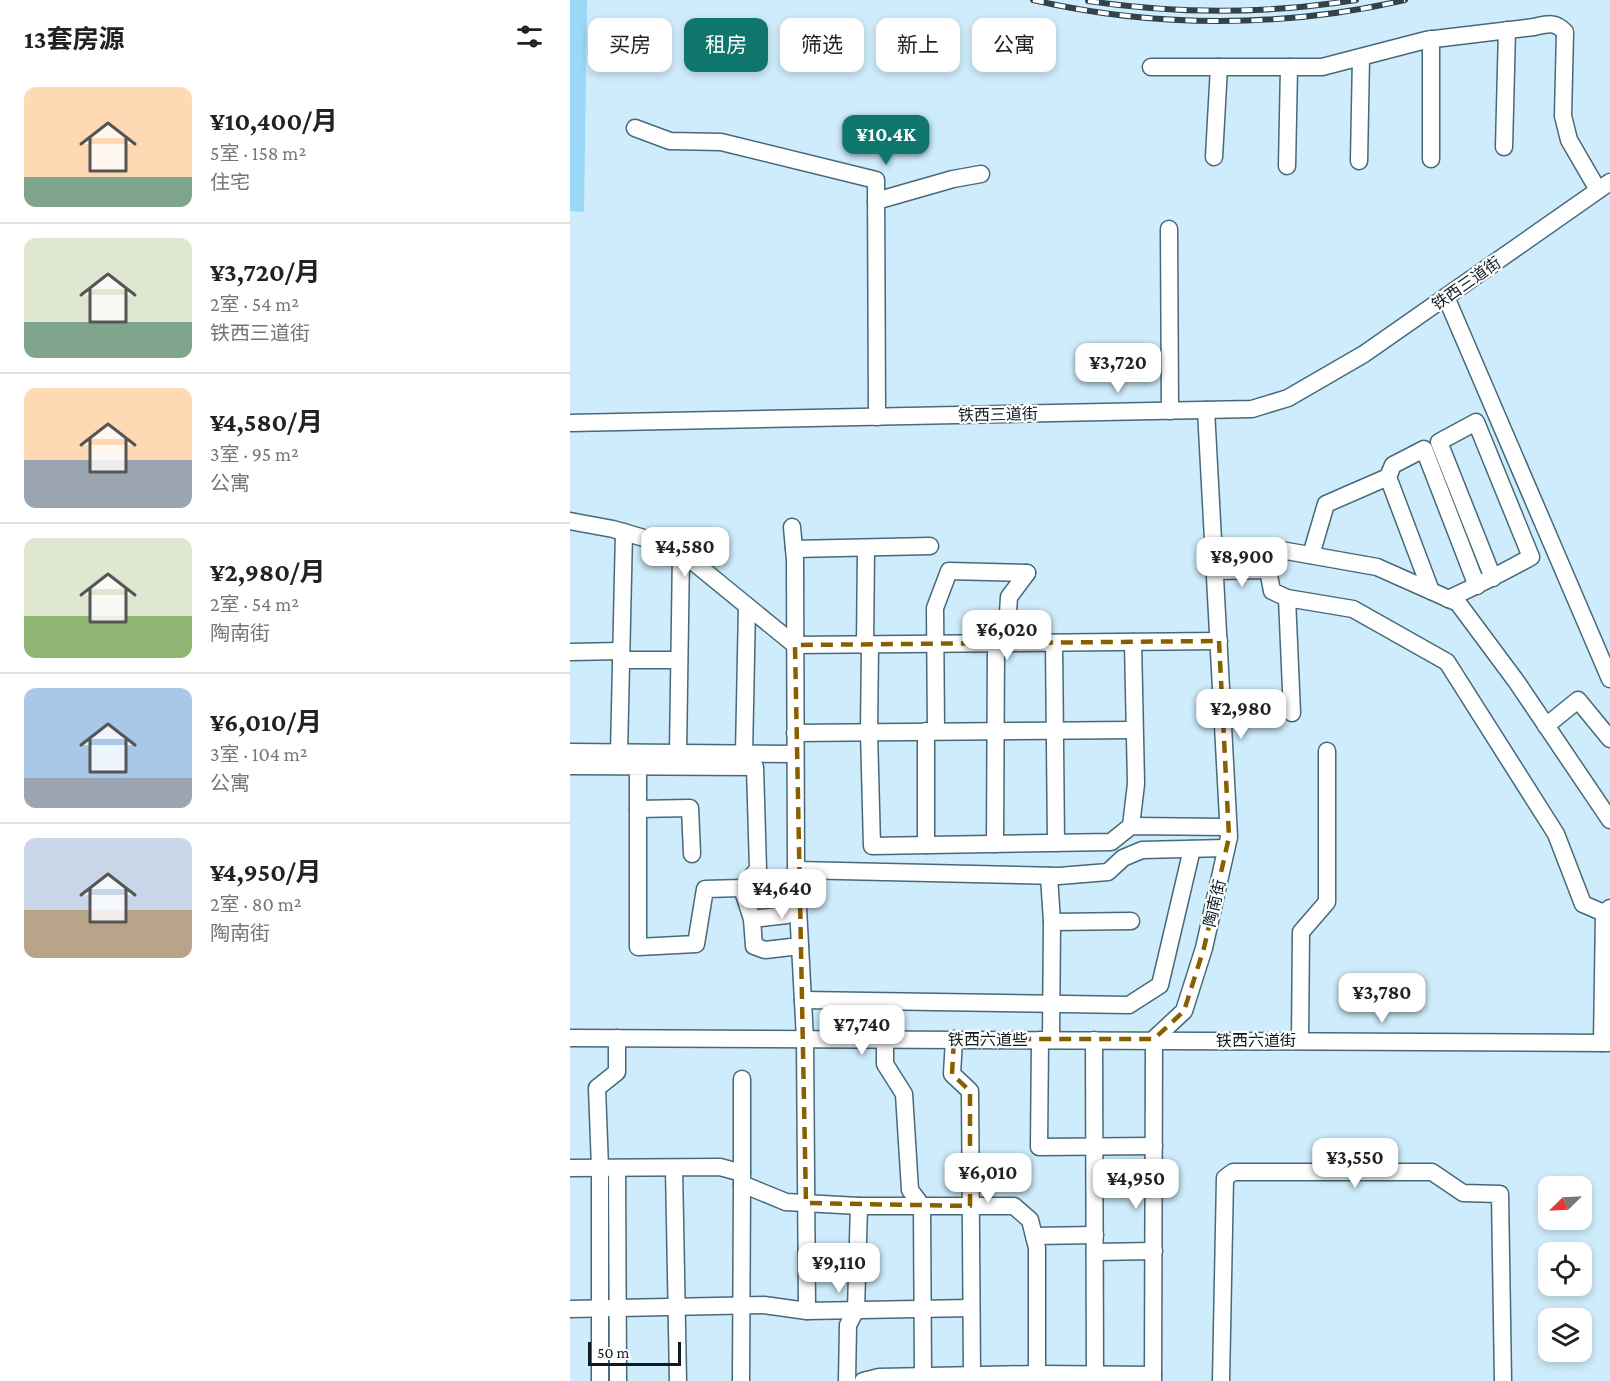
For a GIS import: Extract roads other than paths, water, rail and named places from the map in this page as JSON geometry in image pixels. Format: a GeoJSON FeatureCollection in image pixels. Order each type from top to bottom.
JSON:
{"type":"FeatureCollection","features":[{"type":"Feature","properties":{"kind":"street"},"geometry":{"type":"LineString","coordinates":[[1151,67],[1322,67],[1431,39],[1551,23],[1558,25],[1565,32],[1563,116],[1569,140],[1604,186]]}},
{"type":"Feature","properties":{"kind":"street"},"geometry":{"type":"LineString","coordinates":[[1504,147],[1507,30]]}},
{"type":"Feature","properties":{"kind":"street"},"geometry":{"type":"LineString","coordinates":[[1431,39],[1431,159]]}},
{"type":"Feature","properties":{"kind":"street"},"geometry":{"type":"LineString","coordinates":[[1359,161],[1361,57]]}},
{"type":"Feature","properties":{"kind":"street"},"geometry":{"type":"LineString","coordinates":[[1214,157],[1219,67]]}},
{"type":"Feature","properties":{"kind":"street"},"geometry":{"type":"LineString","coordinates":[[1287,166],[1289,67]]}},
{"type":"Feature","properties":{"kind":"street"},"geometry":{"type":"LineString","coordinates":[[635,128],[670,141],[721,142],[876,180],[878,417]]}},
{"type":"Feature","properties":{"kind":"street"},"geometry":{"type":"LineString","coordinates":[[876,201],[953,179],[981,174]]}},
{"type":"Feature","properties":{"kind":"street","name":"铁西三道街"},"geometry":{"type":"LineString","coordinates":[[570,423],[1252,409],[1288,398],[1364,354],[1604,186]]}},
{"type":"Feature","properties":{"kind":"street"},"geometry":{"type":"LineString","coordinates":[[1170,229],[1170,411]]}},
{"type":"Feature","properties":{"kind":"street"},"geometry":{"type":"LineString","coordinates":[[1446,297],[1610,679]]}},
{"type":"Feature","properties":{"kind":"street","name":"陶南街"},"geometry":{"type":"LineString","coordinates":[[1154,1039],[1184,1011],[1204,948],[1229,837],[1206,410]]}},
{"type":"Feature","properties":{"kind":"street"},"geometry":{"type":"LineString","coordinates":[[1431,591],[1388,477],[1393,465],[1476,423],[1531,557],[1448,599]]}},
{"type":"Feature","properties":{"kind":"street"},"geometry":{"type":"LineString","coordinates":[[1431,446],[1492,578]]}},
{"type":"Feature","properties":{"kind":"street"},"geometry":{"type":"LineString","coordinates":[[1431,446],[1477,586]]}},
{"type":"Feature","properties":{"kind":"street"},"geometry":{"type":"LineString","coordinates":[[1311,555],[1326,504],[1388,477]]}},
{"type":"Feature","properties":{"kind":"street"},"geometry":{"type":"LineString","coordinates":[[570,521],[624,532],[675,547],[795,645],[1219,641]]}},
{"type":"Feature","properties":{"kind":"street"},"geometry":{"type":"LineString","coordinates":[[792,528],[795,549],[796,870],[806,1039],[807,1311]]}},
{"type":"Feature","properties":{"kind":"street"},"geometry":{"type":"LineString","coordinates":[[619,753],[624,532]]}},
{"type":"Feature","properties":{"kind":"street"},"geometry":{"type":"LineString","coordinates":[[795,549],[930,546]]}},
{"type":"Feature","properties":{"kind":"street"},"geometry":{"type":"LineString","coordinates":[[866,548],[872,846],[1111,842],[1131,826],[1228,827]]}},
{"type":"Feature","properties":{"kind":"street"},"geometry":{"type":"LineString","coordinates":[[1606,1043],[1607,910],[1583,904],[1556,834],[1447,662],[1353,609],[1287,598],[1272,591],[1268,570],[1281,550],[1377,567],[1458,603],[1516,681],[1610,820]]}},
{"type":"Feature","properties":{"kind":"street"},"geometry":{"type":"LineString","coordinates":[[678,753],[681,552]]}},
{"type":"Feature","properties":{"kind":"street"},"geometry":{"type":"LineString","coordinates":[[1215,571],[1268,570]]}},
{"type":"Feature","properties":{"kind":"street"},"geometry":{"type":"LineString","coordinates":[[926,845],[935,608],[949,571],[1027,573],[1010,597],[1001,644],[995,844]]}},
{"type":"Feature","properties":{"kind":"street"},"geometry":{"type":"LineString","coordinates":[[1287,598],[1292,712]]}},
{"type":"Feature","properties":{"kind":"street"},"geometry":{"type":"LineString","coordinates":[[744,754],[747,606]]}},
{"type":"Feature","properties":{"kind":"street"},"geometry":{"type":"LineString","coordinates":[[1131,826],[1136,784],[1133,730],[1133,642]]}},
{"type":"Feature","properties":{"kind":"street"},"geometry":{"type":"LineString","coordinates":[[1054,643],[1056,843]]}},
{"type":"Feature","properties":{"kind":"street"},"geometry":{"type":"LineString","coordinates":[[570,652],[680,660]]}},
{"type":"Feature","properties":{"kind":"street"},"geometry":{"type":"LineString","coordinates":[[1546,726],[1578,700],[1610,739]]}},
{"type":"Feature","properties":{"kind":"street"},"geometry":{"type":"LineString","coordinates":[[795,733],[1133,730]]}},
{"type":"Feature","properties":{"kind":"street"},"geometry":{"type":"LineString","coordinates":[[1300,1040],[1300,932],[1327,902],[1327,751]]}},
{"type":"Feature","properties":{"kind":"street"},"geometry":{"type":"LineString","coordinates":[[570,752],[795,754]]}},
{"type":"Feature","properties":{"kind":"street"},"geometry":{"type":"LineString","coordinates":[[570,766],[638,766],[755,767],[758,869],[742,888],[705,889],[696,944],[638,947],[638,766]]}},
{"type":"Feature","properties":{"kind":"street"},"geometry":{"type":"LineString","coordinates":[[638,809],[690,808],[692,854]]}},
{"type":"Feature","properties":{"kind":"street"},"geometry":{"type":"LineString","coordinates":[[796,870],[1048,876],[1108,872],[1123,858],[1142,850],[1226,848]]}},
{"type":"Feature","properties":{"kind":"street"},"geometry":{"type":"LineString","coordinates":[[803,1000],[1129,1005],[1160,985],[1192,849]]}},
{"type":"Feature","properties":{"kind":"street"},"geometry":{"type":"LineString","coordinates":[[1048,876],[1053,922],[1052,1004],[1046,1040],[1039,1147],[1154,1146]]}},
{"type":"Feature","properties":{"kind":"street"},"geometry":{"type":"LineString","coordinates":[[742,888],[752,919],[754,946],[765,950],[800,946]]}},
{"type":"Feature","properties":{"kind":"street"},"geometry":{"type":"LineString","coordinates":[[752,919],[787,915]]}},
{"type":"Feature","properties":{"kind":"street"},"geometry":{"type":"LineString","coordinates":[[1053,922],[1131,921]]}},
{"type":"Feature","properties":{"kind":"street","name":"铁西六道些"},"geometry":{"type":"LineString","coordinates":[[570,1038],[1154,1039]]}},
{"type":"Feature","properties":{"kind":"street"},"geometry":{"type":"LineString","coordinates":[[600,1381],[600,1168],[597,1088],[617,1072],[617,1038]]}},
{"type":"Feature","properties":{"kind":"street"},"geometry":{"type":"LineString","coordinates":[[885,1039],[885,1064],[904,1094],[910,1190],[922,1206],[923,1376]]}},
{"type":"Feature","properties":{"kind":"street"},"geometry":{"type":"LineString","coordinates":[[954,1039],[952,1074],[970,1091],[972,1375]]}},
{"type":"Feature","properties":{"kind":"street"},"geometry":{"type":"LineString","coordinates":[[863,1381],[879,1377],[906,1379],[923,1376],[1037,1374],[1095,1378],[1153,1378],[1154,1039]]}},
{"type":"Feature","properties":{"kind":"street","name":"铁西六道街"},"geometry":{"type":"LineString","coordinates":[[1154,1039],[1606,1043]]}},
{"type":"Feature","properties":{"kind":"street"},"geometry":{"type":"LineString","coordinates":[[1094,1040],[1095,1378]]}},
{"type":"Feature","properties":{"kind":"street"},"geometry":{"type":"LineString","coordinates":[[741,1381],[742,1079]]}},
{"type":"Feature","properties":{"kind":"street"},"geometry":{"type":"LineString","coordinates":[[570,1168],[720,1167],[786,1202],[859,1206],[1014,1206],[1030,1220],[1037,1248],[1037,1374]]}},
{"type":"Feature","properties":{"kind":"street"},"geometry":{"type":"LineString","coordinates":[[617,1168],[618,1381]]}},
{"type":"Feature","properties":{"kind":"street"},"geometry":{"type":"LineString","coordinates":[[674,1168],[678,1381]]}},
{"type":"Feature","properties":{"kind":"street"},"geometry":{"type":"LineString","coordinates":[[1221,1381],[1225,1178],[1233,1172],[1432,1172],[1463,1193],[1500,1194],[1503,1381]]}},
{"type":"Feature","properties":{"kind":"street"},"geometry":{"type":"LineString","coordinates":[[847,1381],[848,1325],[856,1310],[859,1206]]}},
{"type":"Feature","properties":{"kind":"street"},"geometry":{"type":"LineString","coordinates":[[1034,1236],[1095,1234]]}},
{"type":"Feature","properties":{"kind":"street"},"geometry":{"type":"LineString","coordinates":[[1095,1252],[1154,1251]]}},
{"type":"Feature","properties":{"kind":"street"},"geometry":{"type":"LineString","coordinates":[[570,1310],[741,1305],[764,1305],[807,1311],[971,1308]]}},
{"type":"Feature","properties":{"kind":"railway"},"geometry":{"type":"LineString","coordinates":[[1033,0],[1125,16],[1219,21],[1313,16],[1405,0]]}},
{"type":"Feature","properties":{"kind":"railway"},"geometry":{"type":"LineString","coordinates":[[1088,1],[1154,8],[1222,11],[1289,8],[1356,0]]}}]}
